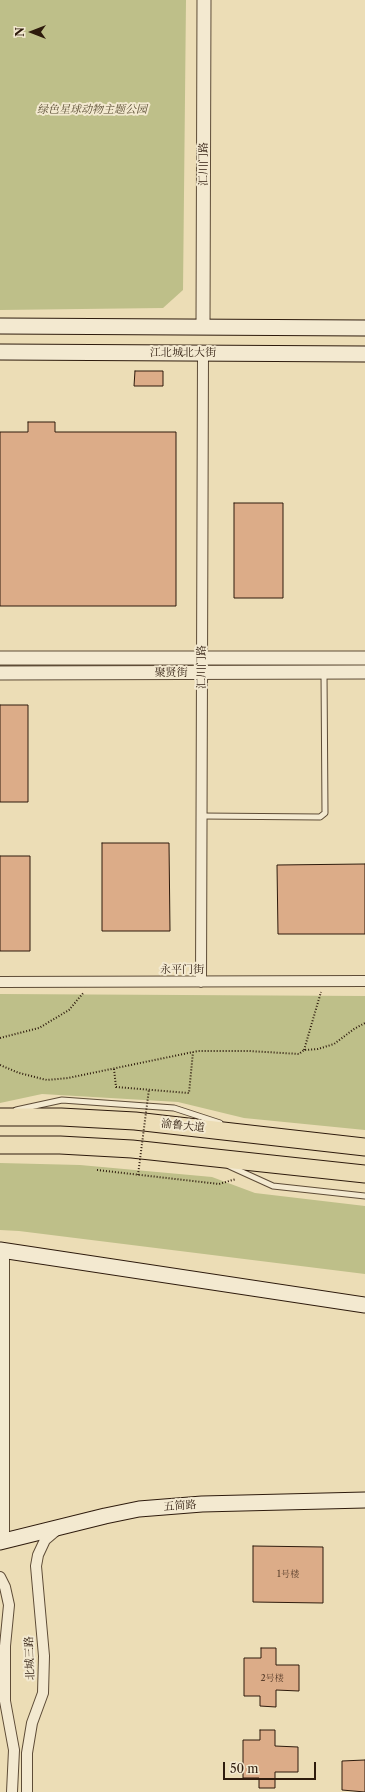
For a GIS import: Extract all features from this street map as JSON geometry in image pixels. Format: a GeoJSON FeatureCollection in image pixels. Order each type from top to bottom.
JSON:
{"type":"FeatureCollection","features":[{"type":"Feature","properties":{"kind":"highway","name":"渝鲁大道"},"geometry":{"type":"LineString","coordinates":[[0,1117],[61,1117],[135,1121],[365,1147]]}},
{"type":"Feature","properties":{"kind":"highway"},"geometry":{"type":"LineString","coordinates":[[0,1145],[103,1147],[213,1157],[365,1174]]}},
{"type":"Feature","properties":{"kind":"main road"},"geometry":{"type":"LineString","coordinates":[[0,326],[365,328]]}},
{"type":"Feature","properties":{"kind":"main road","name":"江北城北大街"},"geometry":{"type":"LineString","coordinates":[[0,352],[365,354]]}},
{"type":"Feature","properties":{"kind":"main road"},"geometry":{"type":"LineString","coordinates":[[2,1250],[365,1305]]}},
{"type":"Feature","properties":{"kind":"main road","name":"五简路"},"geometry":{"type":"LineString","coordinates":[[2,1542],[105,1516],[169,1506],[365,1500]]}},
{"type":"Feature","properties":{"kind":"street","name":"汇川门路"},"geometry":{"type":"LineString","coordinates":[[204,0],[204,327]]}},
{"type":"Feature","properties":{"kind":"street","name":"汇川门路"},"geometry":{"type":"LineString","coordinates":[[201,982],[203,353]]}},
{"type":"Feature","properties":{"kind":"street","name":"聚贤街"},"geometry":{"type":"LineString","coordinates":[[0,658],[365,658]]}},
{"type":"Feature","properties":{"kind":"street","name":"聚贤街"},"geometry":{"type":"LineString","coordinates":[[0,673],[202,674],[365,672]]}},
{"type":"Feature","properties":{"kind":"street","name":"永平门街"},"geometry":{"type":"LineString","coordinates":[[0,982],[365,981]]}},
{"type":"Feature","properties":{"kind":"street"},"geometry":{"type":"LineString","coordinates":[[2,1250],[2,1542]]}},
{"type":"Feature","properties":{"kind":"street","name":"北城三路"},"geometry":{"type":"LineString","coordinates":[[27,1792],[27,1753],[32,1723],[43,1693],[44,1656],[36,1566],[38,1555],[45,1540],[58,1529]]}},
{"type":"Feature","properties":{"kind":"street"},"geometry":{"type":"LineString","coordinates":[[0,1577],[5,1587],[9,1605],[5,1646],[5,1701],[14,1750],[12,1792]]}},
{"type":"Feature","properties":{"kind":"lane"},"geometry":{"type":"LineString","coordinates":[[202,816],[320,817],[325,813],[324,672]]}},
{"type":"Feature","properties":{"kind":"lane"},"geometry":{"type":"LineString","coordinates":[[0,1113],[62,1100],[174,1108],[253,1134]]}},
{"type":"Feature","properties":{"kind":"lane"},"geometry":{"type":"LineString","coordinates":[[213,1157],[248,1176],[273,1186],[365,1196]]}},
{"type":"Feature","properties":{"kind":"path"},"geometry":{"type":"LineString","coordinates":[[304,1050],[324,981]]}},
{"type":"Feature","properties":{"kind":"path"},"geometry":{"type":"LineString","coordinates":[[0,1038],[39,1028],[69,1010],[92,982]]}},
{"type":"Feature","properties":{"kind":"path"},"geometry":{"type":"LineString","coordinates":[[0,1065],[19,1073],[47,1080],[68,1078],[193,1052],[249,1051],[299,1054],[304,1050],[318,1049],[334,1044],[354,1029],[365,1023]]}},
{"type":"Feature","properties":{"kind":"path"},"geometry":{"type":"LineString","coordinates":[[114,1069],[116,1086],[189,1093],[193,1052]]}},
{"type":"Feature","properties":{"kind":"path"},"geometry":{"type":"LineString","coordinates":[[138,1175],[150,1089]]}},
{"type":"Feature","properties":{"kind":"path"},"geometry":{"type":"LineString","coordinates":[[96,1170],[219,1184],[248,1176]]}},
{"type":"Feature","properties":{"kind":"green space","name":"绿色星球动物主题公园"},"geometry":{"type":"Polygon","coordinates":[[[0,0],[186,0],[183,290],[163,308],[0,310],[0,0]]]}},
{"type":"Feature","properties":{"kind":"green space"},"geometry":{"type":"Polygon","coordinates":[[[0,994],[365,996],[365,1130],[244,1118],[178,1102],[42,1094],[0,1103],[0,994]]]}},
{"type":"Feature","properties":{"kind":"green space"},"geometry":{"type":"Polygon","coordinates":[[[0,1163],[80,1165],[212,1177],[255,1193],[365,1206],[365,1274],[19,1231],[0,1230],[0,1163]]]}},
{"type":"Feature","properties":{"kind":"building"},"geometry":{"type":"Polygon","coordinates":[[[135,371],[163,371],[163,386],[134,386],[135,371]]]}},
{"type":"Feature","properties":{"kind":"building"},"geometry":{"type":"Polygon","coordinates":[[[28,422],[55,422],[55,432],[176,432],[176,606],[0,606],[0,432],[28,432],[28,422]]]}},
{"type":"Feature","properties":{"kind":"building"},"geometry":{"type":"Polygon","coordinates":[[[234,503],[283,503],[283,598],[234,598],[234,503]]]}},
{"type":"Feature","properties":{"kind":"building"},"geometry":{"type":"Polygon","coordinates":[[[0,705],[28,705],[28,802],[0,802],[0,705]]]}},
{"type":"Feature","properties":{"kind":"building"},"geometry":{"type":"Polygon","coordinates":[[[102,843],[169,843],[170,931],[102,931],[102,843]]]}},
{"type":"Feature","properties":{"kind":"building"},"geometry":{"type":"Polygon","coordinates":[[[0,856],[30,856],[30,951],[0,951],[0,856]]]}},
{"type":"Feature","properties":{"kind":"building"},"geometry":{"type":"Polygon","coordinates":[[[365,864],[365,934],[278,934],[277,865],[365,864]]]}},
{"type":"Feature","properties":{"kind":"building"},"geometry":{"type":"Polygon","coordinates":[[[253,1546],[323,1547],[323,1603],[253,1602],[253,1546]]]}},
{"type":"Feature","properties":{"kind":"building"},"geometry":{"type":"Polygon","coordinates":[[[261,1648],[276,1648],[276,1665],[299,1665],[299,1691],[276,1690],[276,1707],[260,1706],[260,1696],[244,1696],[244,1658],[261,1658],[261,1648]]]}},
{"type":"Feature","properties":{"kind":"building"},"geometry":{"type":"Polygon","coordinates":[[[260,1730],[275,1730],[275,1746],[298,1747],[298,1772],[275,1772],[275,1788],[259,1788],[259,1778],[243,1778],[243,1740],[260,1740],[260,1730]]]}},
{"type":"Feature","properties":{"kind":"building"},"geometry":{"type":"Polygon","coordinates":[[[365,1760],[365,1792],[342,1790],[342,1761],[365,1760]]]}}]}
